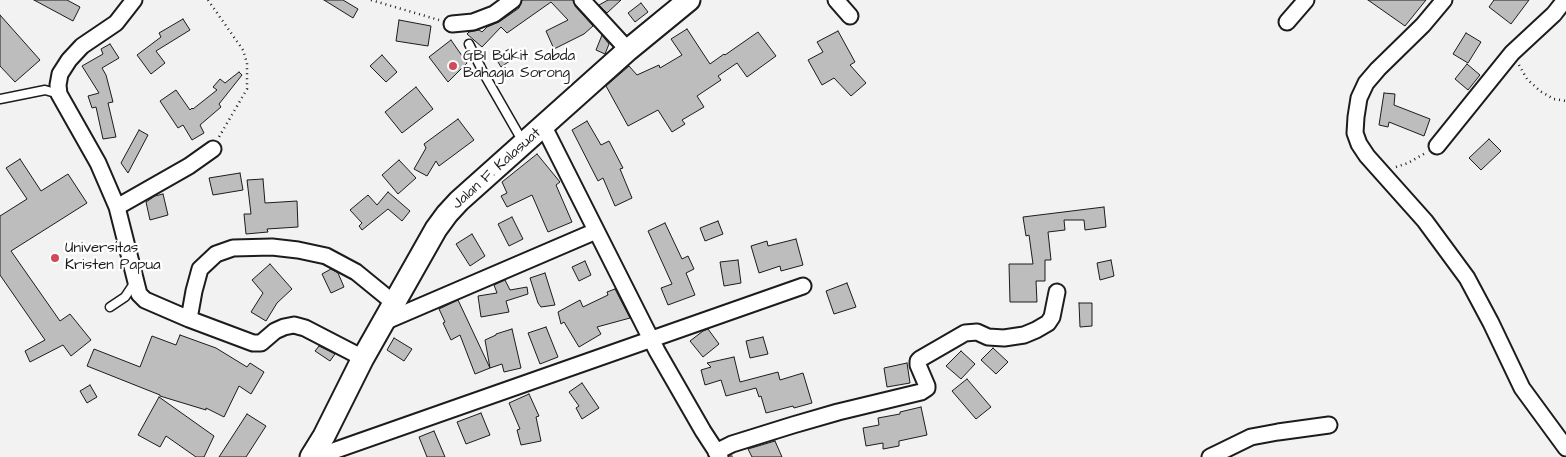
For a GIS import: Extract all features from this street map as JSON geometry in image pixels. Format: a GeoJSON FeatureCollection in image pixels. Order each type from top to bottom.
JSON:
{"type":"FeatureCollection","features":[{"type":"Feature","properties":{"kind":"street"},"geometry":{"type":"LineString","coordinates":[[134,0],[116,23],[82,46],[69,60],[60,74],[58,85],[59,94],[98,163],[117,207],[139,294],[144,300],[189,320],[253,343],[261,343],[274,331],[294,325],[305,328],[363,358]]}},
{"type":"Feature","properties":{"kind":"street"},"geometry":{"type":"LineString","coordinates":[[452,24],[472,22],[494,14],[513,0]]}},
{"type":"Feature","properties":{"kind":"street"},"geometry":{"type":"LineString","coordinates":[[582,0],[628,50]]}},
{"type":"Feature","properties":{"kind":"street","name":"Jalan F. Kalasuat"},"geometry":{"type":"LineString","coordinates":[[311,457],[324,436],[363,358],[436,229],[447,214],[460,200],[628,50],[689,0]]}},
{"type":"Feature","properties":{"kind":"street"},"geometry":{"type":"LineString","coordinates":[[836,0],[850,16]]}},
{"type":"Feature","properties":{"kind":"street"},"geometry":{"type":"LineString","coordinates":[[1288,22],[1306,0]]}},
{"type":"Feature","properties":{"kind":"street"},"geometry":{"type":"LineString","coordinates":[[1444,0],[1413,36],[1366,83],[1359,98],[1355,133],[1359,144],[1375,167],[1425,221],[1467,278],[1522,388],[1566,448]]}},
{"type":"Feature","properties":{"kind":"street"},"geometry":{"type":"LineString","coordinates":[[1437,146],[1512,53],[1554,14],[1565,0]]}},
{"type":"Feature","properties":{"kind":"street"},"geometry":{"type":"LineString","coordinates":[[544,127],[596,231],[685,400],[722,451],[762,434],[838,412],[921,392],[927,386],[918,365],[920,359],[965,333],[977,332],[988,337],[1004,338],[1024,335],[1036,330],[1048,323],[1052,317],[1057,292]]}},
{"type":"Feature","properties":{"kind":"street"},"geometry":{"type":"LineString","coordinates":[[117,207],[189,166],[213,149]]}},
{"type":"Feature","properties":{"kind":"street"},"geometry":{"type":"LineString","coordinates":[[384,322],[596,231]]}},
{"type":"Feature","properties":{"kind":"street"},"geometry":{"type":"LineString","coordinates":[[189,320],[200,269],[216,254],[233,248],[272,247],[326,256],[356,272],[394,303]]}},
{"type":"Feature","properties":{"kind":"street"},"geometry":{"type":"LineString","coordinates":[[316,457],[347,452],[652,339],[804,286]]}},
{"type":"Feature","properties":{"kind":"street"},"geometry":{"type":"LineString","coordinates":[[1210,457],[1251,437],[1330,425]]}},
{"type":"Feature","properties":{"kind":"lane"},"geometry":{"type":"LineString","coordinates":[[469,44],[524,144]]}},
{"type":"Feature","properties":{"kind":"lane"},"geometry":{"type":"LineString","coordinates":[[0,99],[45,90],[59,94]]}},
{"type":"Feature","properties":{"kind":"lane"},"geometry":{"type":"LineString","coordinates":[[110,306],[125,297],[135,282]]}},
{"type":"Feature","properties":{"kind":"path"},"geometry":{"type":"LineString","coordinates":[[208,0],[243,50],[247,63],[247,89],[213,149]]}},
{"type":"Feature","properties":{"kind":"path"},"geometry":{"type":"LineString","coordinates":[[371,0],[416,15],[452,24]]}},
{"type":"Feature","properties":{"kind":"path"},"geometry":{"type":"LineString","coordinates":[[1512,53],[1527,79],[1533,85],[1554,99],[1566,101]]}},
{"type":"Feature","properties":{"kind":"path"},"geometry":{"type":"LineString","coordinates":[[1375,167],[1396,167],[1408,163],[1437,146]]}},
{"type":"Feature","properties":{"kind":"building"},"geometry":{"type":"Polygon","coordinates":[[[34,0],[67,0],[80,7],[73,21],[34,0]]]}},
{"type":"Feature","properties":{"kind":"building"},"geometry":{"type":"Polygon","coordinates":[[[324,0],[343,0],[358,9],[353,18],[324,0]]]}},
{"type":"Feature","properties":{"kind":"building"},"geometry":{"type":"Polygon","coordinates":[[[522,0],[573,0],[575,6],[593,26],[584,34],[554,49],[546,31],[568,20],[551,2],[507,33],[501,27],[482,47],[467,34],[479,30],[482,32],[487,27],[499,22],[519,8],[522,0]]]}},
{"type":"Feature","properties":{"kind":"building"},"geometry":{"type":"Polygon","coordinates":[[[608,0],[621,0],[607,13],[599,5],[608,0]]]}},
{"type":"Feature","properties":{"kind":"building"},"geometry":{"type":"Polygon","coordinates":[[[1368,0],[1426,0],[1405,26],[1368,0]]]}},
{"type":"Feature","properties":{"kind":"building"},"geometry":{"type":"Polygon","coordinates":[[[1494,0],[1529,0],[1511,24],[1489,7],[1494,0]]]}},
{"type":"Feature","properties":{"kind":"building"},"geometry":{"type":"Polygon","coordinates":[[[641,3],[648,12],[635,22],[628,13],[641,3]]]}},
{"type":"Feature","properties":{"kind":"building"},"geometry":{"type":"Polygon","coordinates":[[[0,15],[40,60],[15,82],[0,66],[0,15]]]}},
{"type":"Feature","properties":{"kind":"building"},"geometry":{"type":"Polygon","coordinates":[[[183,19],[190,30],[156,51],[165,63],[151,74],[137,55],[161,37],[159,33],[183,19]]]}},
{"type":"Feature","properties":{"kind":"building"},"geometry":{"type":"Polygon","coordinates":[[[399,20],[431,26],[428,46],[396,41],[399,20]]]}},
{"type":"Feature","properties":{"kind":"building"},"geometry":{"type":"Polygon","coordinates":[[[687,29],[710,64],[758,32],[776,56],[747,77],[737,63],[718,76],[721,80],[697,96],[704,107],[682,120],[685,124],[672,132],[658,110],[628,126],[606,86],[629,66],[637,75],[659,65],[660,68],[682,55],[671,39],[687,29]]]}},
{"type":"Feature","properties":{"kind":"building"},"geometry":{"type":"Polygon","coordinates":[[[838,31],[855,62],[850,65],[866,83],[851,96],[834,78],[822,85],[808,60],[823,52],[817,42],[838,31]]]}},
{"type":"Feature","properties":{"kind":"building"},"geometry":{"type":"Polygon","coordinates":[[[1466,33],[1481,42],[1468,63],[1453,54],[1466,33]]]}},
{"type":"Feature","properties":{"kind":"building"},"geometry":{"type":"Polygon","coordinates":[[[602,35],[609,44],[605,54],[596,50],[602,35]]]}},
{"type":"Feature","properties":{"kind":"building","name":"GBI Bukit Sabda Bahagia Sorong"},"geometry":{"type":"Polygon","coordinates":[[[451,40],[467,63],[448,82],[429,57],[451,40]]]}},
{"type":"Feature","properties":{"kind":"building"},"geometry":{"type":"Polygon","coordinates":[[[110,44],[119,58],[102,68],[106,75],[113,102],[108,103],[116,137],[103,139],[96,107],[92,108],[88,96],[99,93],[82,66],[103,54],[101,49],[110,44]]]}},
{"type":"Feature","properties":{"kind":"building"},"geometry":{"type":"Polygon","coordinates":[[[511,48],[517,56],[501,67],[495,57],[511,48]]]}},
{"type":"Feature","properties":{"kind":"building"},"geometry":{"type":"Polygon","coordinates":[[[382,55],[397,72],[386,82],[370,66],[382,55]]]}},
{"type":"Feature","properties":{"kind":"building"},"geometry":{"type":"Polygon","coordinates":[[[1467,64],[1480,75],[1468,90],[1455,79],[1467,64]]]}},
{"type":"Feature","properties":{"kind":"building"},"geometry":{"type":"Polygon","coordinates":[[[239,72],[242,75],[219,104],[221,107],[200,125],[204,133],[192,140],[183,125],[178,128],[160,101],[176,90],[190,110],[193,109],[217,90],[213,87],[220,79],[225,83],[239,72]]]}},
{"type":"Feature","properties":{"kind":"building"},"geometry":{"type":"Polygon","coordinates":[[[416,87],[433,109],[402,133],[385,112],[416,87]]]}},
{"type":"Feature","properties":{"kind":"building"},"geometry":{"type":"Polygon","coordinates":[[[1384,93],[1395,94],[1394,105],[1430,119],[1424,136],[1389,122],[1388,127],[1379,125],[1384,93]]]}},
{"type":"Feature","properties":{"kind":"building"},"geometry":{"type":"Polygon","coordinates":[[[458,119],[474,140],[439,166],[436,161],[427,176],[414,169],[426,148],[424,144],[458,119]]]}},
{"type":"Feature","properties":{"kind":"building"},"geometry":{"type":"Polygon","coordinates":[[[587,121],[601,145],[609,141],[623,168],[620,169],[632,198],[615,206],[603,178],[598,181],[572,130],[587,121]]]}},
{"type":"Feature","properties":{"kind":"building"},"geometry":{"type":"Polygon","coordinates":[[[139,130],[148,135],[128,173],[121,163],[139,130]]]}},
{"type":"Feature","properties":{"kind":"building"},"geometry":{"type":"Polygon","coordinates":[[[1489,139],[1501,151],[1481,170],[1469,158],[1489,139]]]}},
{"type":"Feature","properties":{"kind":"building"},"geometry":{"type":"Polygon","coordinates":[[[537,154],[560,182],[556,185],[572,222],[548,232],[532,195],[507,207],[501,196],[507,193],[502,182],[537,154]]]}},
{"type":"Feature","properties":{"kind":"building"},"geometry":{"type":"Polygon","coordinates":[[[20,159],[41,191],[68,174],[87,203],[11,251],[60,321],[70,314],[91,340],[71,356],[63,345],[30,362],[25,351],[45,340],[0,275],[0,216],[27,199],[6,168],[20,159]]]}},
{"type":"Feature","properties":{"kind":"building"},"geometry":{"type":"Polygon","coordinates":[[[399,160],[416,178],[398,194],[382,175],[399,160]]]}},
{"type":"Feature","properties":{"kind":"building"},"geometry":{"type":"Polygon","coordinates":[[[240,173],[243,190],[213,195],[209,178],[240,173]]]}},
{"type":"Feature","properties":{"kind":"building"},"geometry":{"type":"Polygon","coordinates":[[[263,179],[265,203],[297,201],[298,227],[267,229],[268,232],[246,234],[244,214],[251,214],[247,180],[263,179]]]}},
{"type":"Feature","properties":{"kind":"building"},"geometry":{"type":"Polygon","coordinates":[[[388,192],[410,211],[402,221],[388,209],[362,230],[359,226],[362,223],[350,210],[368,195],[377,205],[388,192]]]}},
{"type":"Feature","properties":{"kind":"building"},"geometry":{"type":"Polygon","coordinates":[[[163,194],[168,215],[150,220],[146,202],[155,196],[163,194]]]}},
{"type":"Feature","properties":{"kind":"building"},"geometry":{"type":"Polygon","coordinates":[[[1104,207],[1106,227],[1085,230],[1084,220],[1064,220],[1065,230],[1048,232],[1051,260],[1045,260],[1045,281],[1036,281],[1037,302],[1010,302],[1009,264],[1033,264],[1029,235],[1026,236],[1023,217],[1104,207]]]}},
{"type":"Feature","properties":{"kind":"building"},"geometry":{"type":"Polygon","coordinates":[[[512,217],[523,239],[509,246],[498,224],[512,217]]]}},
{"type":"Feature","properties":{"kind":"building"},"geometry":{"type":"Polygon","coordinates":[[[718,221],[723,234],[705,241],[700,228],[718,221]]]}},
{"type":"Feature","properties":{"kind":"building"},"geometry":{"type":"Polygon","coordinates":[[[665,223],[682,259],[688,256],[694,269],[686,273],[695,295],[668,305],[661,288],[672,284],[648,231],[665,223]]]}},
{"type":"Feature","properties":{"kind":"building"},"geometry":{"type":"Polygon","coordinates":[[[472,234],[485,256],[470,266],[456,244],[472,234]]]}},
{"type":"Feature","properties":{"kind":"building"},"geometry":{"type":"Polygon","coordinates":[[[796,239],[803,265],[781,271],[780,266],[759,273],[751,246],[767,241],[768,246],[796,239]]]}},
{"type":"Feature","properties":{"kind":"building"},"geometry":{"type":"Polygon","coordinates":[[[738,260],[741,283],[724,286],[720,262],[738,260]]]}},
{"type":"Feature","properties":{"kind":"building"},"geometry":{"type":"Polygon","coordinates":[[[1111,260],[1114,276],[1100,280],[1097,263],[1111,260]]]}},
{"type":"Feature","properties":{"kind":"building"},"geometry":{"type":"Polygon","coordinates":[[[585,261],[591,275],[579,281],[572,267],[585,261]]]}},
{"type":"Feature","properties":{"kind":"building"},"geometry":{"type":"Polygon","coordinates":[[[270,264],[292,289],[277,303],[266,321],[251,312],[263,293],[252,280],[270,264]]]}},
{"type":"Feature","properties":{"kind":"building"},"geometry":{"type":"Polygon","coordinates":[[[331,269],[338,273],[344,287],[331,293],[322,274],[331,269]]]}},
{"type":"Feature","properties":{"kind":"building"},"geometry":{"type":"Polygon","coordinates":[[[545,273],[555,305],[541,307],[530,278],[545,273]]]}},
{"type":"Feature","properties":{"kind":"building"},"geometry":{"type":"Polygon","coordinates":[[[505,280],[510,290],[527,287],[528,294],[506,301],[509,312],[481,317],[478,296],[497,293],[494,285],[505,280]]]}},
{"type":"Feature","properties":{"kind":"building"},"geometry":{"type":"Polygon","coordinates":[[[847,283],[856,307],[834,314],[826,291],[847,283]]]}},
{"type":"Feature","properties":{"kind":"building"},"geometry":{"type":"Polygon","coordinates":[[[615,289],[630,318],[597,327],[601,334],[579,347],[564,322],[561,324],[558,312],[580,300],[583,307],[608,295],[607,292],[615,289]]]}},
{"type":"Feature","properties":{"kind":"building"},"geometry":{"type":"Polygon","coordinates":[[[458,300],[490,368],[475,374],[460,335],[451,340],[439,309],[458,300]]]}},
{"type":"Feature","properties":{"kind":"building"},"geometry":{"type":"Polygon","coordinates":[[[1079,303],[1092,303],[1092,326],[1080,327],[1079,303]]]}},
{"type":"Feature","properties":{"kind":"building"},"geometry":{"type":"Polygon","coordinates":[[[546,327],[558,357],[540,364],[528,333],[546,327]]]}},
{"type":"Feature","properties":{"kind":"building"},"geometry":{"type":"Polygon","coordinates":[[[512,329],[521,368],[504,372],[502,364],[490,368],[485,340],[512,329]]]}},
{"type":"Feature","properties":{"kind":"building"},"geometry":{"type":"Polygon","coordinates":[[[708,329],[719,344],[703,357],[690,341],[708,329]]]}},
{"type":"Feature","properties":{"kind":"building"},"geometry":{"type":"Polygon","coordinates":[[[180,335],[216,348],[247,367],[250,363],[264,372],[251,394],[239,386],[224,417],[206,408],[206,410],[160,396],[87,366],[94,349],[140,367],[152,336],[176,345],[180,335]]]}},
{"type":"Feature","properties":{"kind":"building"},"geometry":{"type":"Polygon","coordinates":[[[763,337],[768,354],[750,358],[746,341],[763,337]]]}},
{"type":"Feature","properties":{"kind":"building"},"geometry":{"type":"Polygon","coordinates":[[[394,338],[412,349],[404,361],[387,350],[394,338]]]}},
{"type":"Feature","properties":{"kind":"building"},"geometry":{"type":"Polygon","coordinates":[[[319,346],[335,354],[330,361],[315,351],[319,346]]]}},
{"type":"Feature","properties":{"kind":"building"},"geometry":{"type":"Polygon","coordinates":[[[993,348],[1008,362],[996,374],[981,360],[993,348]]]}},
{"type":"Feature","properties":{"kind":"building"},"geometry":{"type":"Polygon","coordinates":[[[961,351],[975,364],[961,379],[946,366],[961,351]]]}},
{"type":"Feature","properties":{"kind":"building"},"geometry":{"type":"Polygon","coordinates":[[[734,357],[740,382],[778,372],[780,380],[803,373],[812,403],[766,413],[761,396],[759,397],[756,388],[726,396],[721,380],[705,385],[701,370],[711,367],[707,363],[734,357]]]}},
{"type":"Feature","properties":{"kind":"building"},"geometry":{"type":"Polygon","coordinates":[[[907,363],[910,383],[887,387],[884,368],[907,363]]]}},
{"type":"Feature","properties":{"kind":"building"},"geometry":{"type":"Polygon","coordinates":[[[967,379],[991,407],[976,419],[952,391],[967,379]]]}},
{"type":"Feature","properties":{"kind":"building"},"geometry":{"type":"Polygon","coordinates":[[[582,383],[599,408],[582,419],[576,408],[579,406],[569,392],[582,383]]]}},
{"type":"Feature","properties":{"kind":"building"},"geometry":{"type":"Polygon","coordinates":[[[90,385],[97,397],[87,403],[80,391],[90,385]]]}},
{"type":"Feature","properties":{"kind":"building"},"geometry":{"type":"Polygon","coordinates":[[[529,394],[539,416],[536,417],[541,441],[521,445],[517,430],[520,429],[509,403],[529,394]]]}},
{"type":"Feature","properties":{"kind":"building"},"geometry":{"type":"Polygon","coordinates":[[[159,397],[214,436],[204,457],[196,457],[166,436],[160,447],[138,435],[159,397]]]}},
{"type":"Feature","properties":{"kind":"building"},"geometry":{"type":"Polygon","coordinates":[[[921,407],[927,435],[899,441],[899,446],[883,449],[883,443],[866,446],[863,428],[879,425],[878,418],[900,414],[900,412],[921,407]]]}},
{"type":"Feature","properties":{"kind":"building"},"geometry":{"type":"Polygon","coordinates":[[[481,413],[490,435],[466,444],[457,422],[481,413]]]}},
{"type":"Feature","properties":{"kind":"building"},"geometry":{"type":"Polygon","coordinates":[[[247,414],[266,426],[246,457],[219,457],[247,414]]]}},
{"type":"Feature","properties":{"kind":"building"},"geometry":{"type":"Polygon","coordinates":[[[434,431],[445,457],[427,457],[419,437],[434,431]]]}},
{"type":"Feature","properties":{"kind":"building"},"geometry":{"type":"Polygon","coordinates":[[[775,441],[782,457],[752,457],[748,449],[775,441]]]}},
{"type":"Feature","properties":{"kind":"waterway"},"geometry":{"type":"LineString","coordinates":[[725,451],[731,457]]}},
{"type":"Feature","properties":{"kind":"place","name":"GBI Bukit Sabda Bahagia Sorong"},"geometry":{"type":"Point","coordinates":[453,66]}},
{"type":"Feature","properties":{"kind":"place","name":"Universitas Kristen Papua"},"geometry":{"type":"Point","coordinates":[55,258]}}]}
